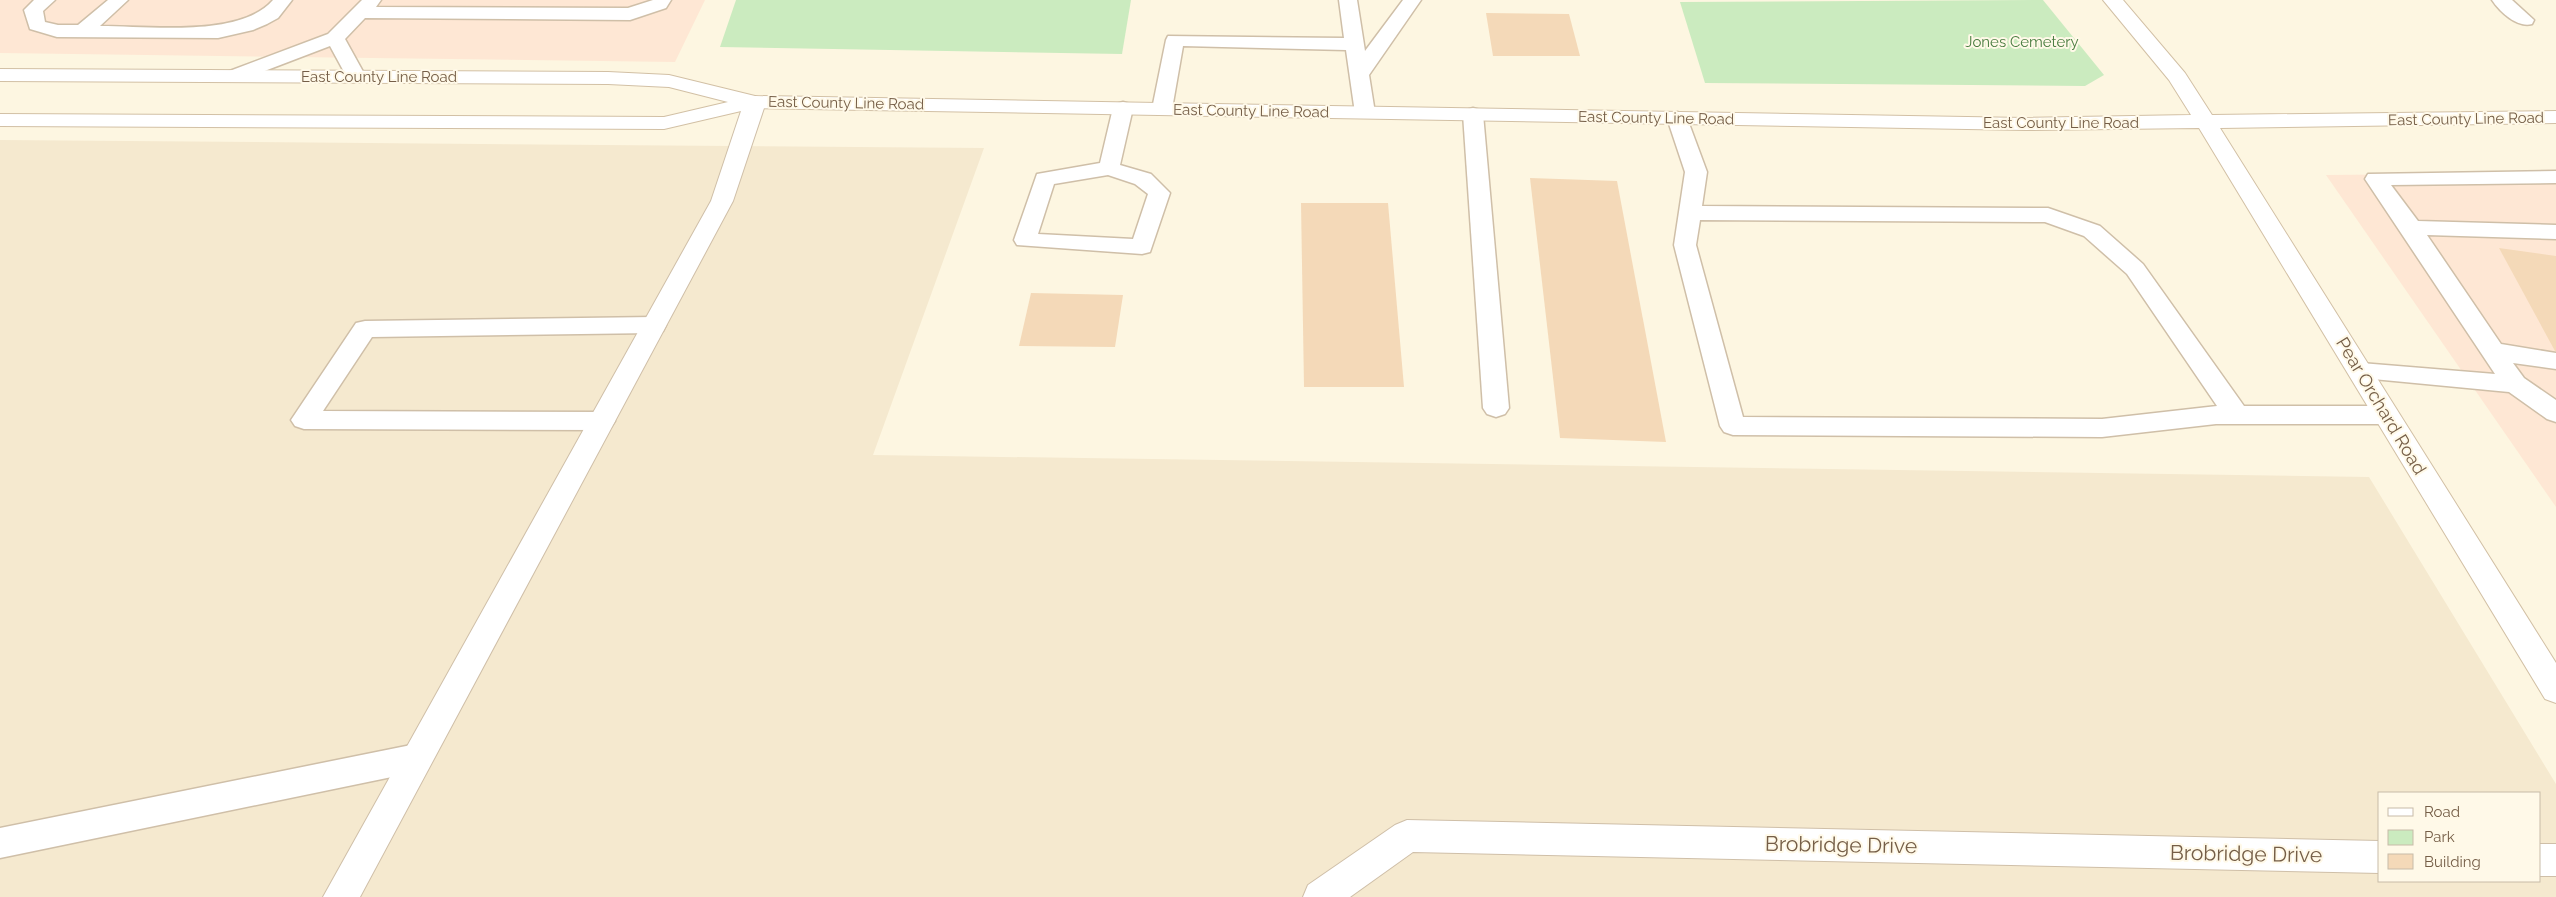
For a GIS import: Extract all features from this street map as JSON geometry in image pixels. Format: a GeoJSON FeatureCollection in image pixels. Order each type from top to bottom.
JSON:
{"type":"FeatureCollection","features":[{"type":"Feature","properties":{"kind":"main road","name":"Pear Orchard Road"},"geometry":{"type":"LineString","coordinates":[[2113,0],[2178,77],[2556,690]]}},
{"type":"Feature","properties":{"kind":"main road","name":"East County Line Road"},"geometry":{"type":"LineString","coordinates":[[6,73],[669,81],[755,102],[1677,118],[2025,124],[2556,117]]}},
{"type":"Feature","properties":{"kind":"main road","name":"East County Line Road"},"geometry":{"type":"LineString","coordinates":[[0,120],[664,123],[755,102]]}},
{"type":"Feature","properties":{"kind":"main road"},"geometry":{"type":"LineString","coordinates":[[341,897],[722,201],[755,102]]}},
{"type":"Feature","properties":{"kind":"main road","name":"Brobridge Drive"},"geometry":{"type":"LineString","coordinates":[[1321,897],[1407,836],[2378,857]]}},
{"type":"Feature","properties":{"kind":"main road"},"geometry":{"type":"LineString","coordinates":[[2541,860],[2556,860]]}},
{"type":"Feature","properties":{"kind":"lane"},"geometry":{"type":"LineString","coordinates":[[46,0],[33,10],[37,25],[57,31],[218,32],[246,26],[260,20],[271,14],[283,0]]}},
{"type":"Feature","properties":{"kind":"lane"},"geometry":{"type":"LineString","coordinates":[[83,31],[119,0]]}},
{"type":"Feature","properties":{"kind":"lane"},"geometry":{"type":"LineString","coordinates":[[1348,0],[1365,112]]}},
{"type":"Feature","properties":{"kind":"lane"},"geometry":{"type":"LineString","coordinates":[[1359,76],[1382,40],[1412,0]]}},
{"type":"Feature","properties":{"kind":"lane"},"geometry":{"type":"LineString","coordinates":[[2501,0],[2525,20]]}},
{"type":"Feature","properties":{"kind":"lane"},"geometry":{"type":"LineString","coordinates":[[234,76],[335,38],[367,6],[630,14],[661,2]]}},
{"type":"Feature","properties":{"kind":"lane"},"geometry":{"type":"LineString","coordinates":[[335,38],[356,77]]}},
{"type":"Feature","properties":{"kind":"lane"},"geometry":{"type":"LineString","coordinates":[[1162,109],[1175,40],[1355,44]]}},
{"type":"Feature","properties":{"kind":"lane"},"geometry":{"type":"LineString","coordinates":[[1109,168],[1123,108]]}},
{"type":"Feature","properties":{"kind":"lane"},"geometry":{"type":"LineString","coordinates":[[1474,114],[1496,408]]}},
{"type":"Feature","properties":{"kind":"lane"},"geometry":{"type":"LineString","coordinates":[[1677,118],[1696,172],[1685,245],[1733,426],[2102,428],[2216,415],[2386,415]]}},
{"type":"Feature","properties":{"kind":"lane"},"geometry":{"type":"LineString","coordinates":[[1109,168],[1143,179],[1159,193],[1142,246],[1025,240],[1045,179],[1109,168]]}},
{"type":"Feature","properties":{"kind":"lane"},"geometry":{"type":"LineString","coordinates":[[2556,177],[2524,177],[2485,184],[2376,179],[2515,384],[2556,413]]}},
{"type":"Feature","properties":{"kind":"lane"},"geometry":{"type":"LineString","coordinates":[[2524,177],[2540,192]]}},
{"type":"Feature","properties":{"kind":"lane"},"geometry":{"type":"LineString","coordinates":[[1690,213],[2048,215],[2092,231],[2135,269],[2237,415]]}},
{"type":"Feature","properties":{"kind":"lane"},"geometry":{"type":"LineString","coordinates":[[2411,228],[2525,225],[2556,232]]}},
{"type":"Feature","properties":{"kind":"lane"},"geometry":{"type":"LineString","coordinates":[[602,421],[304,420],[365,329],[654,325]]}},
{"type":"Feature","properties":{"kind":"lane"},"geometry":{"type":"LineString","coordinates":[[2493,351],[2556,361]]}},
{"type":"Feature","properties":{"kind":"lane"},"geometry":{"type":"LineString","coordinates":[[2361,371],[2515,384]]}},
{"type":"Feature","properties":{"kind":"lane"},"geometry":{"type":"LineString","coordinates":[[0,843],[416,758]]}},
{"type":"Feature","properties":{"kind":"shaded area"},"geometry":{"type":"Polygon","coordinates":[[[0,0],[705,0],[675,62],[0,53],[0,0]]]}},
{"type":"Feature","properties":{"kind":"shaded area"},"geometry":{"type":"Polygon","coordinates":[[[0,140],[984,148],[873,455],[2369,477],[2556,784],[2556,897],[0,897],[0,140]]]}},
{"type":"Feature","properties":{"kind":"shaded area"},"geometry":{"type":"Polygon","coordinates":[[[2556,173],[2556,507],[2326,175],[2556,173]]]}},
{"type":"Feature","properties":{"kind":"green space"},"geometry":{"type":"Polygon","coordinates":[[[736,0],[1131,0],[1122,54],[720,47],[736,0]]]}},
{"type":"Feature","properties":{"kind":"green space","name":"Jones Cemetery"},"geometry":{"type":"Polygon","coordinates":[[[2043,0],[2104,75],[2085,86],[1705,83],[1680,2],[2043,0]]]}},
{"type":"Feature","properties":{"kind":"building"},"geometry":{"type":"Polygon","coordinates":[[[1486,13],[1569,14],[1580,56],[1493,56],[1486,13]]]}},
{"type":"Feature","properties":{"kind":"building"},"geometry":{"type":"Polygon","coordinates":[[[1530,178],[1617,181],[1666,442],[1560,438],[1530,178]]]}},
{"type":"Feature","properties":{"kind":"building"},"geometry":{"type":"Polygon","coordinates":[[[1301,203],[1388,203],[1404,387],[1304,387],[1301,203]]]}},
{"type":"Feature","properties":{"kind":"building"},"geometry":{"type":"Polygon","coordinates":[[[2499,248],[2556,256],[2556,351],[2555,351],[2499,248]]]}},
{"type":"Feature","properties":{"kind":"building"},"geometry":{"type":"Polygon","coordinates":[[[1031,293],[1123,295],[1115,347],[1019,346],[1031,293]]]}}]}
